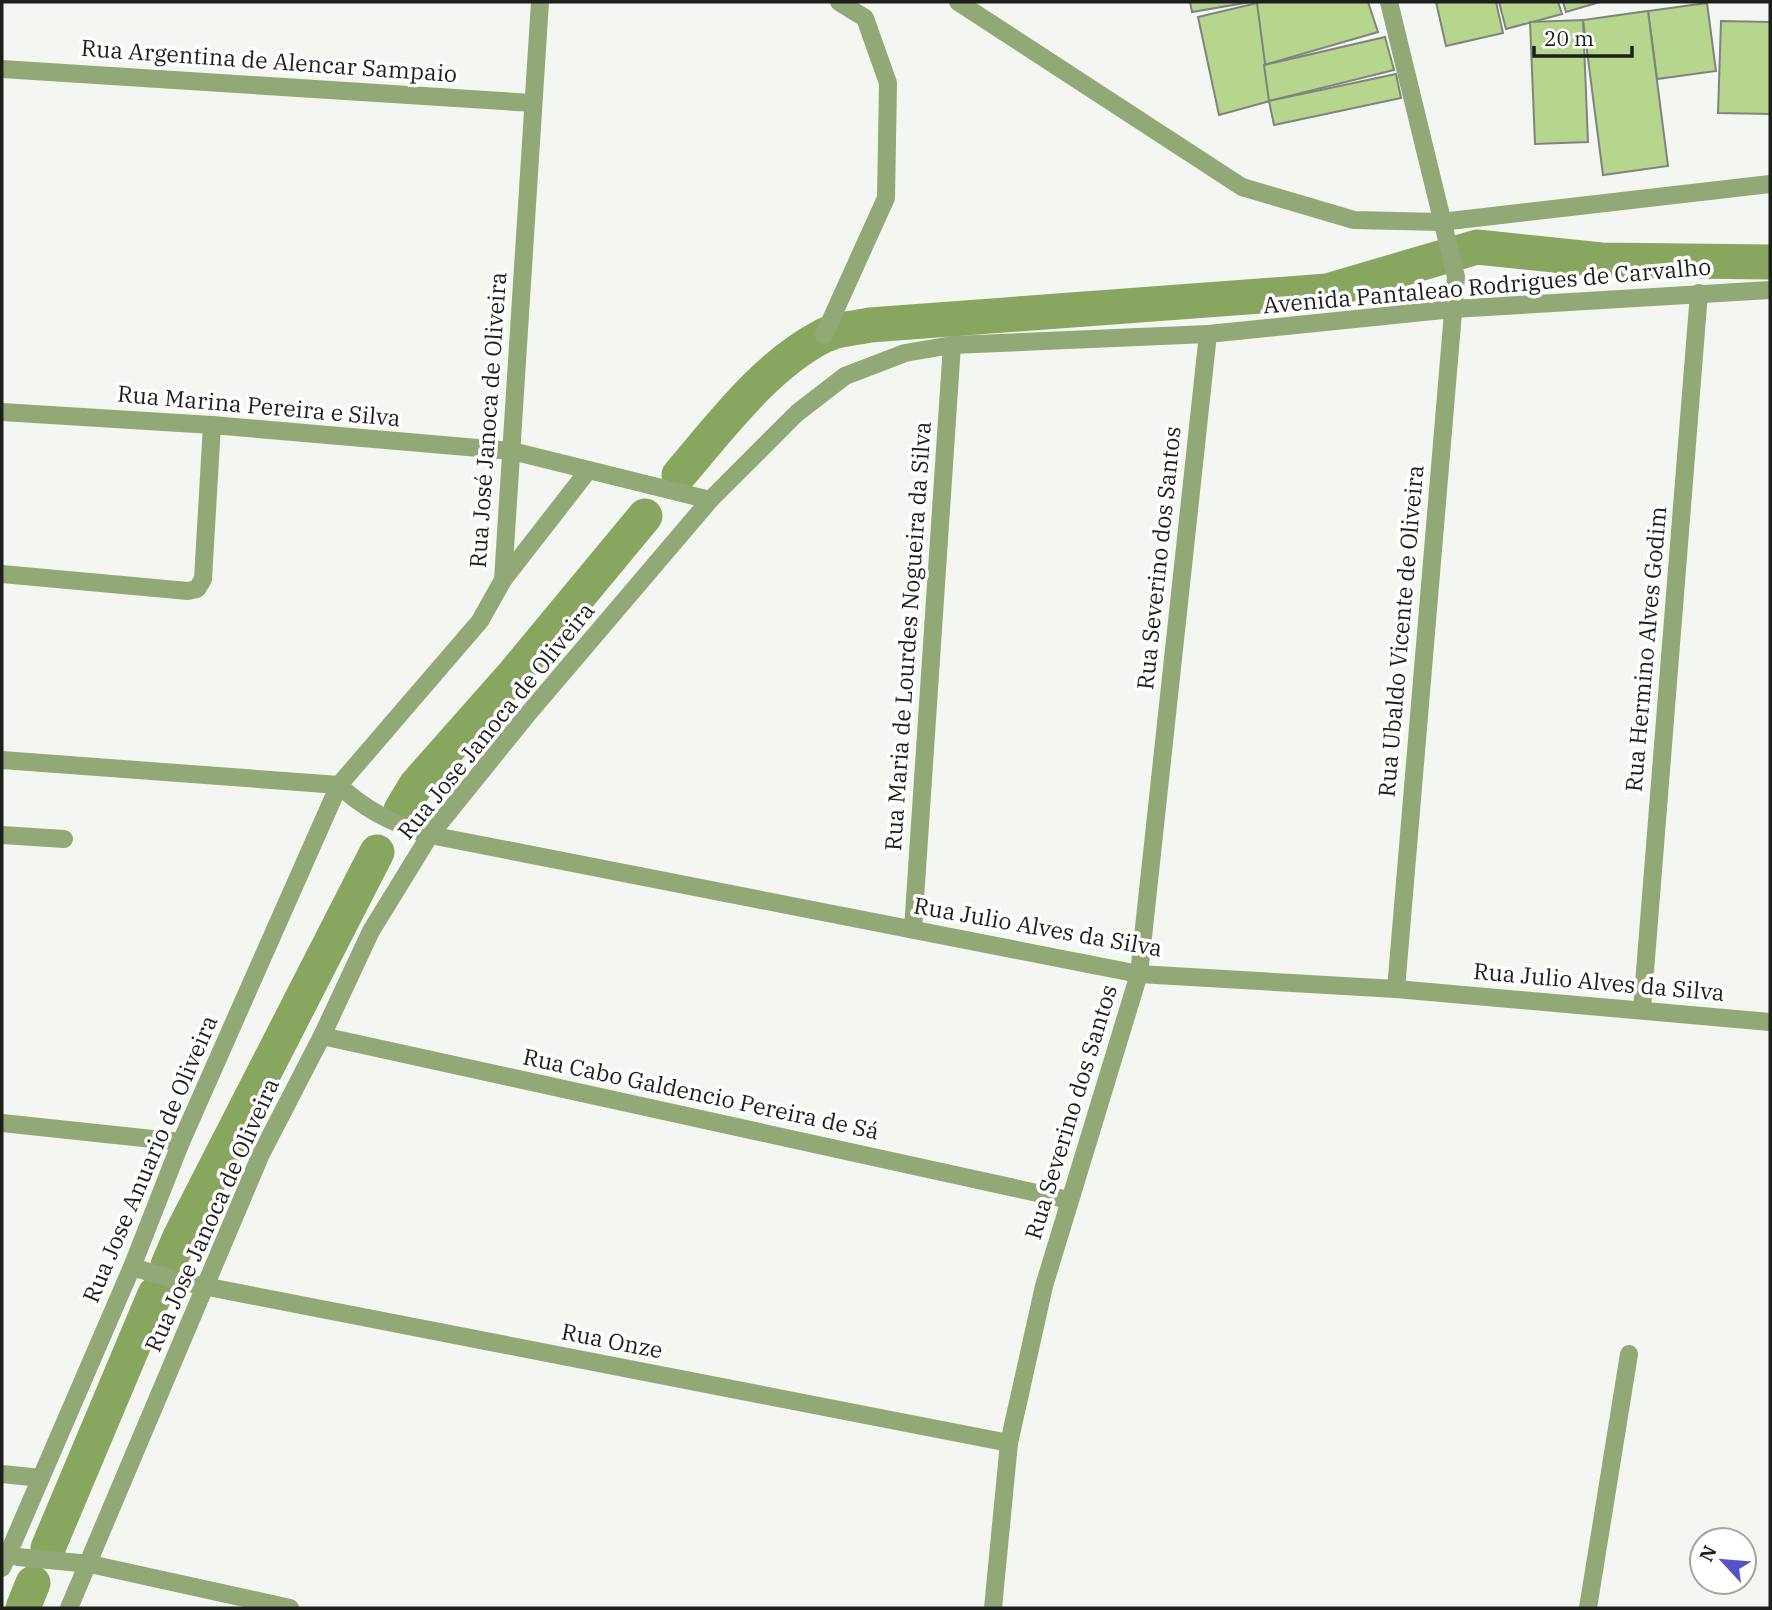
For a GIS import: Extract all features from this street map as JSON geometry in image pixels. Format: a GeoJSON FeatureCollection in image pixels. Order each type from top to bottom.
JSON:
{"type":"FeatureCollection","features":[{"type":"Feature","properties":{"kind":"street","name":"Rua José Janoca de Oliveira"},"geometry":{"type":"LineString","coordinates":[[339,785],[480,621],[503,580],[540,2]]}},
{"type":"Feature","properties":{"kind":"street"},"geometry":{"type":"LineString","coordinates":[[824,335],[886,198],[888,83],[865,18],[839,2]]}},
{"type":"Feature","properties":{"kind":"street"},"geometry":{"type":"LineString","coordinates":[[958,2],[1241,187],[1354,220],[1443,228],[1770,184]]}},
{"type":"Feature","properties":{"kind":"street"},"geometry":{"type":"LineString","coordinates":[[1388,2],[1443,228]]}},
{"type":"Feature","properties":{"kind":"street","name":"Rua Argentina de Alencar Sampaio"},"geometry":{"type":"LineString","coordinates":[[2,69],[533,103]]}},
{"type":"Feature","properties":{"kind":"street","name":"Rua Ubaldo Vicente de Oliveira"},"geometry":{"type":"LineString","coordinates":[[1396,989],[1456,277],[1443,228]]}},
{"type":"Feature","properties":{"kind":"street","name":"Avenida Pantaleao Rodrigues de Carvalho"},"geometry":{"type":"LineString","coordinates":[[1208,334],[1453,309],[1770,290]]}},
{"type":"Feature","properties":{"kind":"street","name":"Rua Hermino Alves Godim"},"geometry":{"type":"LineString","coordinates":[[1642,1009],[1699,293]]}},
{"type":"Feature","properties":{"kind":"street","name":"Rua Jose Janoca de Oliveira"},"geometry":{"type":"LineString","coordinates":[[69,1608],[261,1154],[322,1036],[371,931],[430,835],[527,715],[710,500],[797,413],[845,376],[905,353],[952,345],[1208,334]]}},
{"type":"Feature","properties":{"kind":"street","name":"Rua Severino dos Santos"},"geometry":{"type":"LineString","coordinates":[[993,1608],[1009,1443],[1044,1286],[1139,974],[1208,334]]}},
{"type":"Feature","properties":{"kind":"street","name":"Rua Maria de Lourdes Nogueira da Silva"},"geometry":{"type":"LineString","coordinates":[[913,929],[952,345]]}},
{"type":"Feature","properties":{"kind":"street","name":"Rua Marina Pereira e Silva"},"geometry":{"type":"LineString","coordinates":[[2,412],[212,425],[512,452],[710,500]]}},
{"type":"Feature","properties":{"kind":"street"},"geometry":{"type":"LineString","coordinates":[[2,574],[188,591],[197,589],[202,579],[212,425]]}},
{"type":"Feature","properties":{"kind":"street"},"geometry":{"type":"LineString","coordinates":[[503,580],[587,472]]}},
{"type":"Feature","properties":{"kind":"street"},"geometry":{"type":"LineString","coordinates":[[2,760],[339,785]]}},
{"type":"Feature","properties":{"kind":"street","name":"Rua Julio Alves da Silva"},"geometry":{"type":"LineString","coordinates":[[339,785],[358,803],[408,829],[430,835],[1139,974],[1396,989],[1642,1009],[1770,1023]]}},
{"type":"Feature","properties":{"kind":"street","name":"Rua Jose Anuario de Oliveira"},"geometry":{"type":"LineString","coordinates":[[10,1560],[41,1478],[139,1269],[181,1142],[339,785]]}},
{"type":"Feature","properties":{"kind":"street"},"geometry":{"type":"LineString","coordinates":[[2,835],[64,839]]}},
{"type":"Feature","properties":{"kind":"street","name":"Rua Cabo Galdencio Pereira de Sá"},"geometry":{"type":"LineString","coordinates":[[322,1036],[1069,1200]]}},
{"type":"Feature","properties":{"kind":"street"},"geometry":{"type":"LineString","coordinates":[[2,1122],[181,1142]]}},
{"type":"Feature","properties":{"kind":"street","name":"Rua Onze"},"geometry":{"type":"LineString","coordinates":[[139,1269],[205,1287],[1009,1443]]}},
{"type":"Feature","properties":{"kind":"street"},"geometry":{"type":"LineString","coordinates":[[1588,1608],[1629,1354]]}},
{"type":"Feature","properties":{"kind":"street"},"geometry":{"type":"LineString","coordinates":[[2,1474],[41,1478]]}},
{"type":"Feature","properties":{"kind":"street"},"geometry":{"type":"LineString","coordinates":[[10,1560],[89,1565],[290,1608]]}},
{"type":"Feature","properties":{"kind":"building"},"geometry":{"type":"Polygon","coordinates":[[[1190,2],[1251,2],[1192,12],[1190,2]]]}},
{"type":"Feature","properties":{"kind":"building"},"geometry":{"type":"Polygon","coordinates":[[[1256,2],[1368,2],[1378,32],[1264,65],[1256,2]]]}},
{"type":"Feature","properties":{"kind":"building"},"geometry":{"type":"Polygon","coordinates":[[[1436,2],[1496,2],[1503,33],[1446,46],[1436,2]]]}},
{"type":"Feature","properties":{"kind":"building"},"geometry":{"type":"Polygon","coordinates":[[[1499,2],[1558,2],[1562,14],[1506,29],[1499,2]]]}},
{"type":"Feature","properties":{"kind":"building"},"geometry":{"type":"Polygon","coordinates":[[[1563,2],[1600,2],[1566,12],[1563,2]]]}},
{"type":"Feature","properties":{"kind":"building"},"geometry":{"type":"Polygon","coordinates":[[[1257,3],[1270,101],[1219,115],[1198,17],[1257,3]]]}},
{"type":"Feature","properties":{"kind":"building"},"geometry":{"type":"Polygon","coordinates":[[[1707,3],[1716,71],[1657,79],[1648,11],[1707,3]]]}},
{"type":"Feature","properties":{"kind":"building"},"geometry":{"type":"Polygon","coordinates":[[[1648,11],[1668,166],[1603,175],[1583,20],[1648,11]]]}},
{"type":"Feature","properties":{"kind":"building"},"geometry":{"type":"Polygon","coordinates":[[[1583,20],[1588,142],[1535,144],[1530,22],[1583,20]]]}},
{"type":"Feature","properties":{"kind":"building"},"geometry":{"type":"Polygon","coordinates":[[[1721,21],[1770,22],[1770,114],[1718,113],[1721,21]]]}},
{"type":"Feature","properties":{"kind":"building"},"geometry":{"type":"Polygon","coordinates":[[[1385,37],[1394,70],[1269,101],[1264,65],[1385,37]]]}},
{"type":"Feature","properties":{"kind":"building"},"geometry":{"type":"Polygon","coordinates":[[[1396,74],[1401,98],[1274,125],[1269,101],[1396,74]]]}},
{"type":"Feature","properties":{"kind":"waterway"},"geometry":{"type":"LineString","coordinates":[[679,475],[745,398],[782,363],[823,336],[846,329],[1327,291],[1477,247],[1601,260],[1770,262]]}},
{"type":"Feature","properties":{"kind":"waterway"},"geometry":{"type":"LineString","coordinates":[[401,810],[416,785],[515,673],[645,516]]}},
{"type":"Feature","properties":{"kind":"waterway"},"geometry":{"type":"LineString","coordinates":[[168,1265],[377,852]]}},
{"type":"Feature","properties":{"kind":"waterway"},"geometry":{"type":"LineString","coordinates":[[48,1548],[155,1294]]}},
{"type":"Feature","properties":{"kind":"waterway"},"geometry":{"type":"LineString","coordinates":[[23,1608],[33,1583]]}}]}
